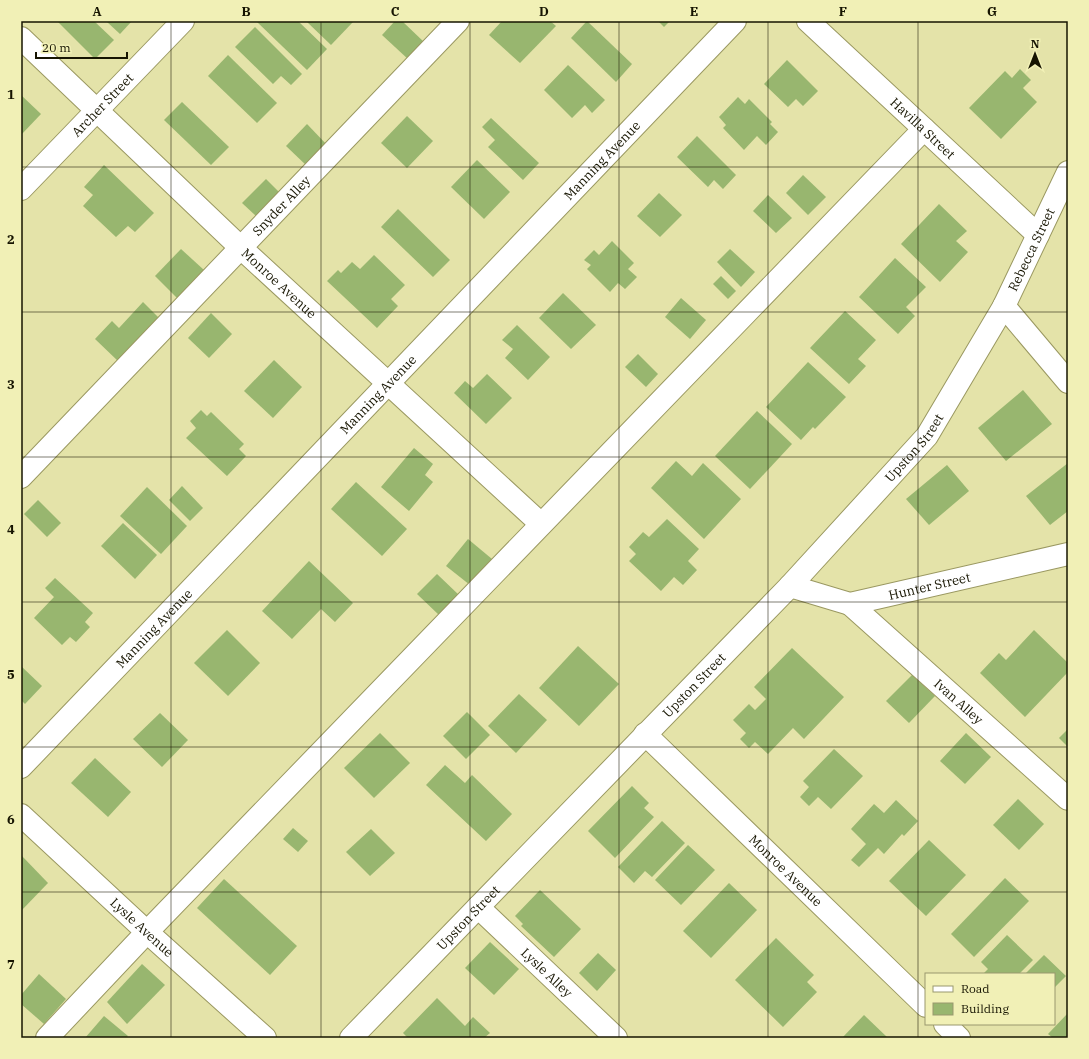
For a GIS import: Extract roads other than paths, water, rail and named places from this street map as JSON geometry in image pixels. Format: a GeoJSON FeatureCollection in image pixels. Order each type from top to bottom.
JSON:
{"type":"FeatureCollection","features":[{"type":"Feature","properties":{"kind":"street","name":"Archer Street"},"geometry":{"type":"LineString","coordinates":[[21,189],[184,21]]}},
{"type":"Feature","properties":{"kind":"street","name":"Snyder Alley"},"geometry":{"type":"LineString","coordinates":[[21,477],[240,246],[458,21]]}},
{"type":"Feature","properties":{"kind":"street","name":"Manning Avenue"},"geometry":{"type":"LineString","coordinates":[[21,767],[735,21]]}},
{"type":"Feature","properties":{"kind":"street","name":"Havilla Street"},"geometry":{"type":"LineString","coordinates":[[808,21],[1038,235]]}},
{"type":"Feature","properties":{"kind":"street","name":"Monroe Avenue"},"geometry":{"type":"LineString","coordinates":[[21,38],[97,112],[387,384],[541,524]]}},
{"type":"Feature","properties":{"kind":"street"},"geometry":{"type":"LineString","coordinates":[[47,1038],[147,932],[924,129]]}},
{"type":"Feature","properties":{"kind":"street","name":"Rebecca Street"},"geometry":{"type":"LineString","coordinates":[[1004,306],[1068,172]]}},
{"type":"Feature","properties":{"kind":"street"},"geometry":{"type":"LineString","coordinates":[[1004,306],[1068,382]]}},
{"type":"Feature","properties":{"kind":"street","name":"Upston Street"},"geometry":{"type":"LineString","coordinates":[[351,1038],[790,586],[927,436],[1004,306]]}},
{"type":"Feature","properties":{"kind":"street","name":"Hunter Street"},"geometry":{"type":"LineString","coordinates":[[790,586],[850,604],[1068,554]]}},
{"type":"Feature","properties":{"kind":"street","name":"Ivan Alley"},"geometry":{"type":"LineString","coordinates":[[850,604],[1068,799]]}},
{"type":"Feature","properties":{"kind":"street","name":"Monroe Avenue"},"geometry":{"type":"LineString","coordinates":[[645,734],[925,1005]]}},
{"type":"Feature","properties":{"kind":"street","name":"Lysle Avenue"},"geometry":{"type":"LineString","coordinates":[[21,815],[147,932],[265,1038]]}},
{"type":"Feature","properties":{"kind":"street","name":"Lysle Alley"},"geometry":{"type":"LineString","coordinates":[[478,907],[616,1038]]}},
{"type":"Feature","properties":{"kind":"street"},"geometry":{"type":"LineString","coordinates":[[946,1025],[959,1038]]}}]}
